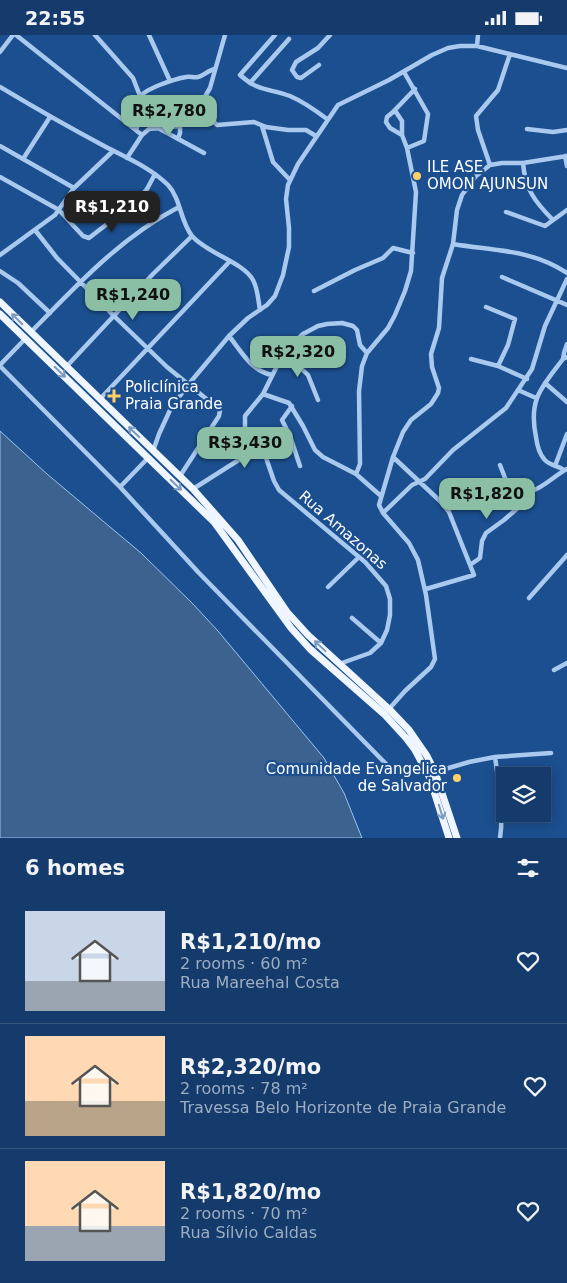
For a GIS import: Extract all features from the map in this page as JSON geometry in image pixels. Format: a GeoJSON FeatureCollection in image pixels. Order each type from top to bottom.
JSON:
{"type":"FeatureCollection","features":[{"type":"Feature","properties":{"kind":"main road"},"geometry":{"type":"LineString","coordinates":[[0,302],[193,489],[238,540],[287,612],[308,635],[390,709],[408,729],[422,747],[435,772],[457,838]]}},
{"type":"Feature","properties":{"kind":"main road"},"geometry":{"type":"LineString","coordinates":[[0,314],[214,522],[291,629],[310,649],[384,714],[406,738],[415,750],[428,776],[448,838]]}},
{"type":"Feature","properties":{"kind":"street"},"geometry":{"type":"LineString","coordinates":[[0,52],[15,35],[142,135]]}},
{"type":"Feature","properties":{"kind":"street"},"geometry":{"type":"LineString","coordinates":[[95,35],[133,78],[140,95]]}},
{"type":"Feature","properties":{"kind":"street"},"geometry":{"type":"LineString","coordinates":[[150,35],[170,81]]}},
{"type":"Feature","properties":{"kind":"street"},"geometry":{"type":"LineString","coordinates":[[127,158],[142,135],[149,129],[180,126],[190,119],[210,88],[225,35]]}},
{"type":"Feature","properties":{"kind":"street"},"geometry":{"type":"LineString","coordinates":[[275,35],[240,75],[257,88],[301,101],[327,119]]}},
{"type":"Feature","properties":{"kind":"street"},"geometry":{"type":"LineString","coordinates":[[319,65],[300,78],[292,70],[296,62],[318,48],[330,35]]}},
{"type":"Feature","properties":{"kind":"street"},"geometry":{"type":"LineString","coordinates":[[477,46],[478,35]]}},
{"type":"Feature","properties":{"kind":"street"},"geometry":{"type":"LineString","coordinates":[[250,83],[289,39]]}},
{"type":"Feature","properties":{"kind":"street"},"geometry":{"type":"LineString","coordinates":[[153,451],[171,407],[188,385],[229,336],[248,318],[267,305],[274,296],[287,260],[289,228],[286,199],[290,180],[316,135],[340,103],[378,86],[432,55],[460,46],[477,46],[567,68]]}},
{"type":"Feature","properties":{"kind":"street"},"geometry":{"type":"LineString","coordinates":[[490,165],[478,130],[476,116],[498,90],[510,54]]}},
{"type":"Feature","properties":{"kind":"street"},"geometry":{"type":"LineString","coordinates":[[136,130],[140,95],[170,81],[197,77],[215,69]]}},
{"type":"Feature","properties":{"kind":"street"},"geometry":{"type":"LineString","coordinates":[[404,72],[428,114],[424,141],[407,148]]}},
{"type":"Feature","properties":{"kind":"street"},"geometry":{"type":"LineString","coordinates":[[0,87],[50,117],[155,174],[172,190],[192,236],[250,275],[256,287],[260,310]]}},
{"type":"Feature","properties":{"kind":"street"},"geometry":{"type":"LineString","coordinates":[[402,135],[386,124],[386,118],[414,89]]}},
{"type":"Feature","properties":{"kind":"street"},"geometry":{"type":"LineString","coordinates":[[199,107],[217,125],[254,122],[262,126],[288,130],[300,129],[316,135]]}},
{"type":"Feature","properties":{"kind":"street"},"geometry":{"type":"LineString","coordinates":[[356,474],[360,464],[359,391],[362,366],[367,353],[388,328],[395,315],[408,280],[413,253],[416,192],[407,148],[402,135],[402,121],[396,113],[392,113]]}},
{"type":"Feature","properties":{"kind":"street"},"geometry":{"type":"LineString","coordinates":[[23,159],[50,117]]}},
{"type":"Feature","properties":{"kind":"street"},"geometry":{"type":"LineString","coordinates":[[178,139],[180,126]]}},
{"type":"Feature","properties":{"kind":"street"},"geometry":{"type":"LineString","coordinates":[[262,126],[273,162],[290,180]]}},
{"type":"Feature","properties":{"kind":"street"},"geometry":{"type":"LineString","coordinates":[[157,128],[204,153]]}},
{"type":"Feature","properties":{"kind":"street"},"geometry":{"type":"LineString","coordinates":[[527,129],[553,132],[567,130]]}},
{"type":"Feature","properties":{"kind":"street"},"geometry":{"type":"LineString","coordinates":[[0,146],[74,188]]}},
{"type":"Feature","properties":{"kind":"street"},"geometry":{"type":"LineString","coordinates":[[0,255],[55,215],[74,188],[113,151]]}},
{"type":"Feature","properties":{"kind":"street"},"geometry":{"type":"LineString","coordinates":[[390,709],[400,696],[435,661],[422,568],[414,551],[380,507],[381,496],[393,457],[407,425],[415,416],[431,404],[438,393],[431,354],[441,321],[442,278],[453,244],[457,210],[462,195],[476,177],[490,165],[523,163],[566,156],[567,166]]}},
{"type":"Feature","properties":{"kind":"street"},"geometry":{"type":"LineString","coordinates":[[523,163],[525,177],[534,199],[553,220]]}},
{"type":"Feature","properties":{"kind":"street"},"geometry":{"type":"LineString","coordinates":[[0,177],[59,210],[83,236],[89,238],[142,196],[155,174]]}},
{"type":"Feature","properties":{"kind":"street"},"geometry":{"type":"LineString","coordinates":[[31,332],[106,258],[143,227],[179,207]]}},
{"type":"Feature","properties":{"kind":"street"},"geometry":{"type":"LineString","coordinates":[[506,212],[547,225],[567,210]]}},
{"type":"Feature","properties":{"kind":"street"},"geometry":{"type":"LineString","coordinates":[[35,230],[80,283],[188,385],[218,408],[221,413],[180,476]]}},
{"type":"Feature","properties":{"kind":"street"},"geometry":{"type":"LineString","coordinates":[[66,367],[153,274],[192,236]]}},
{"type":"Feature","properties":{"kind":"street"},"geometry":{"type":"LineString","coordinates":[[453,244],[483,249],[503,249],[543,259],[567,273]]}},
{"type":"Feature","properties":{"kind":"street"},"geometry":{"type":"LineString","coordinates":[[314,291],[354,270],[383,258],[393,248],[413,253]]}},
{"type":"Feature","properties":{"kind":"street"},"geometry":{"type":"LineString","coordinates":[[100,399],[230,261]]}},
{"type":"Feature","properties":{"kind":"street"},"geometry":{"type":"LineString","coordinates":[[0,271],[18,283],[50,313]]}},
{"type":"Feature","properties":{"kind":"street"},"geometry":{"type":"LineString","coordinates":[[502,277],[567,305]]}},
{"type":"Feature","properties":{"kind":"street"},"geometry":{"type":"LineString","coordinates":[[383,513],[412,485],[425,479],[453,450],[499,415],[518,391],[527,379],[537,358],[545,327],[567,279]]}},
{"type":"Feature","properties":{"kind":"street"},"geometry":{"type":"LineString","coordinates":[[486,307],[515,319],[508,345],[498,366]]}},
{"type":"Feature","properties":{"kind":"street"},"geometry":{"type":"LineString","coordinates":[[193,489],[245,456],[245,416],[263,394],[284,352],[297,339],[310,330],[327,324],[347,324],[355,328],[360,345],[367,353]]}},
{"type":"Feature","properties":{"kind":"street"},"geometry":{"type":"LineString","coordinates":[[229,336],[252,365],[261,372],[272,375]]}},
{"type":"Feature","properties":{"kind":"street"},"geometry":{"type":"LineString","coordinates":[[25,339],[0,366],[120,487],[200,573],[389,767]]}},
{"type":"Feature","properties":{"kind":"street"},"geometry":{"type":"LineString","coordinates":[[565,470],[547,463],[539,452],[534,423],[536,398],[545,383],[565,358],[564,353],[567,344]]}},
{"type":"Feature","properties":{"kind":"street"},"geometry":{"type":"LineString","coordinates":[[284,352],[308,375],[318,400]]}},
{"type":"Feature","properties":{"kind":"street"},"geometry":{"type":"LineString","coordinates":[[471,359],[498,366],[527,379]]}},
{"type":"Feature","properties":{"kind":"street"},"geometry":{"type":"LineString","coordinates":[[545,383],[567,402]]}},
{"type":"Feature","properties":{"kind":"street"},"geometry":{"type":"LineString","coordinates":[[518,391],[536,398]]}},
{"type":"Feature","properties":{"kind":"street"},"geometry":{"type":"LineString","coordinates":[[263,394],[284,401],[292,406],[315,449],[330,462],[356,474],[381,496]]}},
{"type":"Feature","properties":{"kind":"street"},"geometry":{"type":"LineString","coordinates":[[292,406],[282,420],[290,436],[300,466]]}},
{"type":"Feature","properties":{"kind":"street"},"geometry":{"type":"LineString","coordinates":[[555,466],[567,434]]}},
{"type":"Feature","properties":{"kind":"street","name":"Rua Amazonas"},"geometry":{"type":"LineString","coordinates":[[264,451],[279,490],[359,557],[386,586],[390,615],[387,630],[381,643]]}},
{"type":"Feature","properties":{"kind":"street"},"geometry":{"type":"LineString","coordinates":[[393,457],[449,512],[474,575],[426,589]]}},
{"type":"Feature","properties":{"kind":"street"},"geometry":{"type":"LineString","coordinates":[[120,487],[148,458]]}},
{"type":"Feature","properties":{"kind":"street"},"geometry":{"type":"LineString","coordinates":[[500,465],[509,488],[517,491],[531,492],[565,470]]}},
{"type":"Feature","properties":{"kind":"street"},"geometry":{"type":"LineString","coordinates":[[470,565],[478,561],[486,533],[504,520],[527,499],[531,492]]}},
{"type":"Feature","properties":{"kind":"street"},"geometry":{"type":"LineString","coordinates":[[529,598],[567,555]]}},
{"type":"Feature","properties":{"kind":"street"},"geometry":{"type":"LineString","coordinates":[[328,587],[359,557]]}},
{"type":"Feature","properties":{"kind":"street"},"geometry":{"type":"LineString","coordinates":[[339,664],[366,656],[381,643],[352,619]]}},
{"type":"Feature","properties":{"kind":"street"},"geometry":{"type":"LineString","coordinates":[[554,670],[567,663]]}},
{"type":"Feature","properties":{"kind":"street"},"geometry":{"type":"LineString","coordinates":[[435,772],[495,757],[551,753]]}},
{"type":"Feature","properties":{"kind":"street"},"geometry":{"type":"LineString","coordinates":[[495,757],[502,807],[500,838]]}},
{"type":"Feature","properties":{"kind":"water"},"geometry":{"type":"Polygon","coordinates":[[[0,431],[47,474],[141,553],[218,631],[324,758],[344,793],[362,838],[0,838],[0,431]]]}},
{"type":"Feature","properties":{"kind":"place","name":"ILE ASE OMON AJUNSUN"},"geometry":{"type":"Point","coordinates":[417,176]}},
{"type":"Feature","properties":{"kind":"place","name":"Policlínica Praia Grande"},"geometry":{"type":"Point","coordinates":[114,396]}},
{"type":"Feature","properties":{"kind":"place","name":"Comunidade Evangelica de Salvador"},"geometry":{"type":"Point","coordinates":[457,778]}}]}
